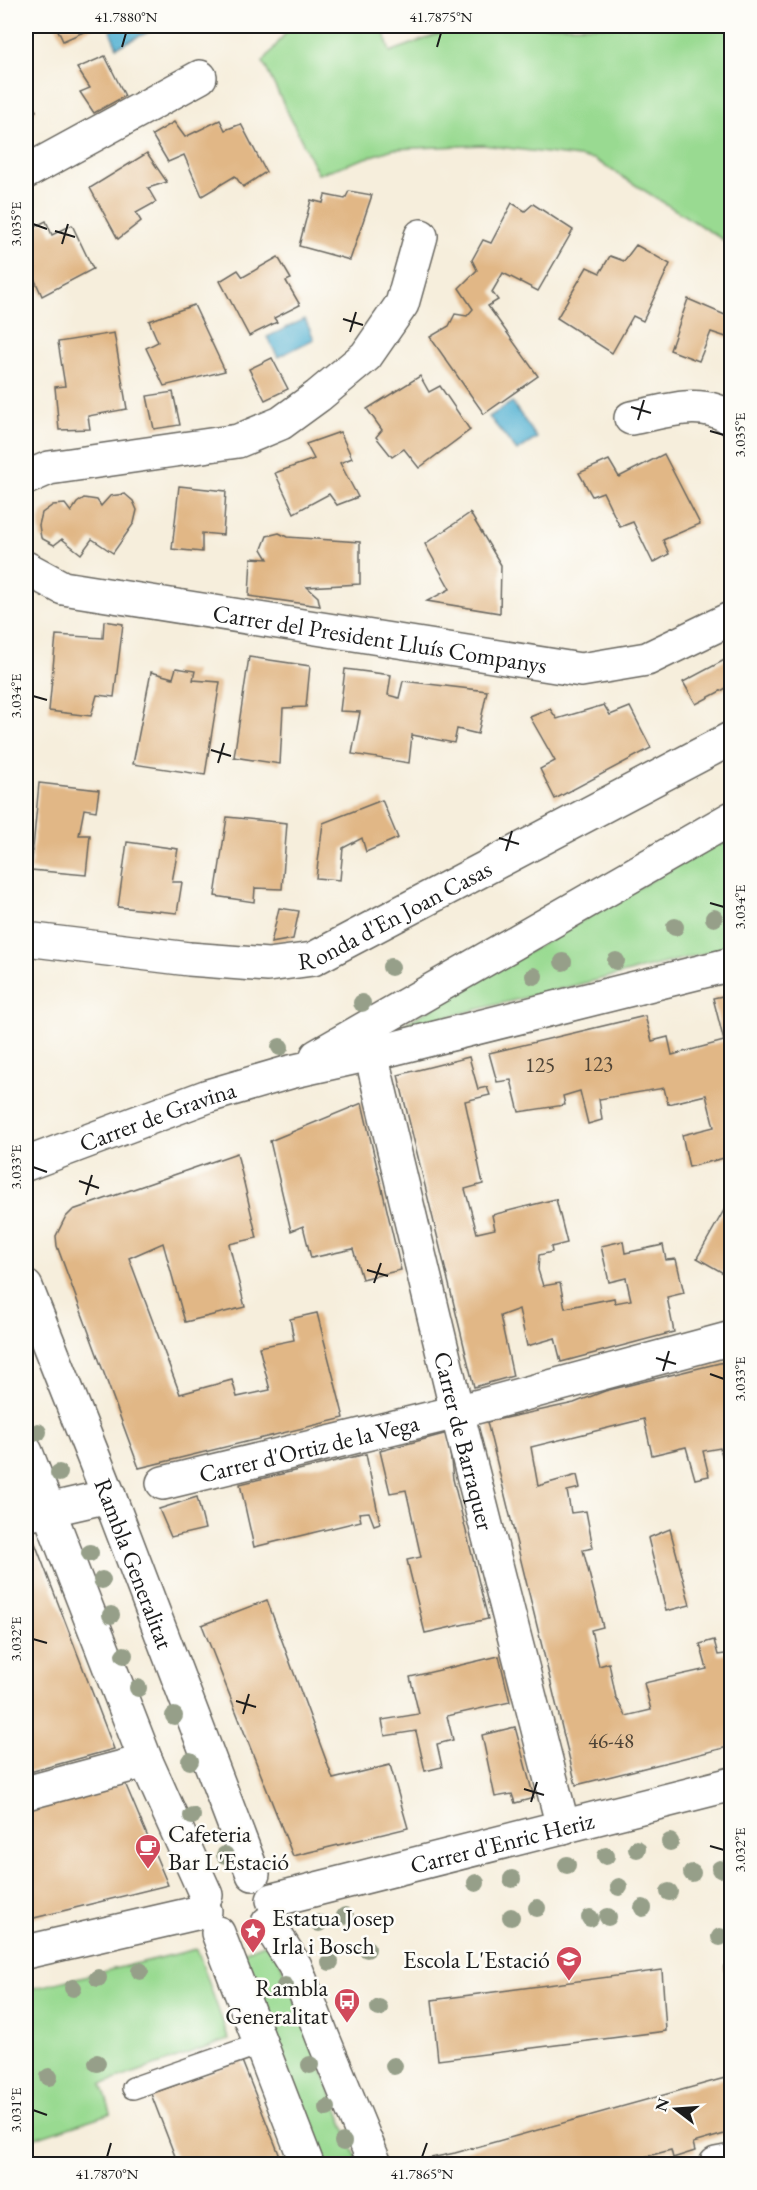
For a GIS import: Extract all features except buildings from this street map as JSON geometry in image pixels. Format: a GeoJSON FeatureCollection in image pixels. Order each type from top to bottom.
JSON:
{"type":"FeatureCollection","features":[{"type":"Feature","properties":{"kind":"street"},"geometry":{"type":"LineString","coordinates":[[26,172],[200,77]]}},
{"type":"Feature","properties":{"kind":"street"},"geometry":{"type":"LineString","coordinates":[[26,478],[49,468],[238,441],[281,423],[366,356],[402,304],[422,236]]}},
{"type":"Feature","properties":{"kind":"street"},"geometry":{"type":"LineString","coordinates":[[631,418],[693,406],[725,414],[732,419]]}},
{"type":"Feature","properties":{"kind":"street","name":"Carrer del President Lluís Companys"},"geometry":{"type":"LineString","coordinates":[[26,568],[63,588],[581,670],[647,659],[732,618]]}},
{"type":"Feature","properties":{"kind":"street","name":"Ronda d'En Joan Casas"},"geometry":{"type":"LineString","coordinates":[[26,939],[189,959],[268,964],[313,959],[732,738]]}},
{"type":"Feature","properties":{"kind":"street"},"geometry":{"type":"LineString","coordinates":[[290,1072],[732,818]]}},
{"type":"Feature","properties":{"kind":"street"},"geometry":{"type":"LineString","coordinates":[[290,1072],[732,964]]}},
{"type":"Feature","properties":{"kind":"street","name":"Carrer de Barraquer"},"geometry":{"type":"LineString","coordinates":[[371,1054],[457,1412],[563,1827]]}},
{"type":"Feature","properties":{"kind":"street","name":"Carrer de Gravina"},"geometry":{"type":"LineString","coordinates":[[26,1164],[208,1096],[290,1072]]}},
{"type":"Feature","properties":{"kind":"street","name":"Rambla Generalitat"},"geometry":{"type":"LineString","coordinates":[[26,1287],[109,1496],[253,1874]]}},
{"type":"Feature","properties":{"kind":"street","name":"Carrer d'Ortiz de la Vega"},"geometry":{"type":"LineString","coordinates":[[163,1483],[457,1412],[732,1338]]}},
{"type":"Feature","properties":{"kind":"street"},"geometry":{"type":"LineString","coordinates":[[26,1452],[37,1513],[210,1913],[307,2164]]}},
{"type":"Feature","properties":{"kind":"street"},"geometry":{"type":"LineString","coordinates":[[37,1513],[109,1496]]}},
{"type":"Feature","properties":{"kind":"street"},"geometry":{"type":"LineString","coordinates":[[26,1793],[146,1761]]}},
{"type":"Feature","properties":{"kind":"street","name":"Carrer d'Enric Heriz"},"geometry":{"type":"LineString","coordinates":[[270,1911],[563,1827],[732,1784]]}},
{"type":"Feature","properties":{"kind":"street"},"geometry":{"type":"LineString","coordinates":[[270,1911],[262,1930],[246,1939],[226,1938],[210,1913],[213,1883],[224,1874],[239,1871],[253,1874],[266,1885],[270,1911],[295,1966],[322,2038],[375,2164]]}},
{"type":"Feature","properties":{"kind":"street"},"geometry":{"type":"LineString","coordinates":[[26,1952],[210,1913]]}},
{"type":"Feature","properties":{"kind":"street"},"geometry":{"type":"LineString","coordinates":[[716,2164],[732,2161]]}},
{"type":"Feature","properties":{"kind":"lane"},"geometry":{"type":"LineString","coordinates":[[133,2088],[260,2044]]}},
{"type":"Feature","properties":{"kind":"green space"},"geometry":{"type":"Polygon","coordinates":[[[291,26],[382,26],[390,52],[460,26],[731,26],[731,245],[594,159],[483,145],[393,149],[318,174],[263,62],[291,26]]]}},
{"type":"Feature","properties":{"kind":"green space"},"geometry":{"type":"Polygon","coordinates":[[[731,834],[731,947],[394,1030],[731,834]]]}},
{"type":"Feature","properties":{"kind":"green space"},"geometry":{"type":"Polygon","coordinates":[[[272,1941],[359,2164],[321,2164],[238,1954],[272,1941]]]}},
{"type":"Feature","properties":{"kind":"green space"},"geometry":{"type":"Polygon","coordinates":[[[197,1949],[229,2040],[102,2084],[111,2113],[26,2141],[26,1990],[197,1949]]]}},
{"type":"Feature","properties":{"kind":"water"},"geometry":{"type":"Polygon","coordinates":[[[120,26],[161,26],[117,47],[110,31],[120,26]]]}},
{"type":"Feature","properties":{"kind":"water"},"geometry":{"type":"Polygon","coordinates":[[[305,319],[314,339],[278,357],[267,337],[305,319]]]}},
{"type":"Feature","properties":{"kind":"water"},"geometry":{"type":"Polygon","coordinates":[[[512,402],[537,438],[517,451],[489,417],[512,402]]]}},
{"type":"Feature","properties":{"kind":"place","name":"Cafeteria Bar L'Estació"},"geometry":{"type":"Point","coordinates":[148,1870]}},
{"type":"Feature","properties":{"kind":"place","name":"Estatua Josep Irla i Bosch"},"geometry":{"type":"Point","coordinates":[253,1954]}},
{"type":"Feature","properties":{"kind":"place","name":"Escola L'Estació"},"geometry":{"type":"Point","coordinates":[569,1982]}},
{"type":"Feature","properties":{"kind":"place","name":"Rambla Generalitat"},"geometry":{"type":"Point","coordinates":[347,2024]}}]}
